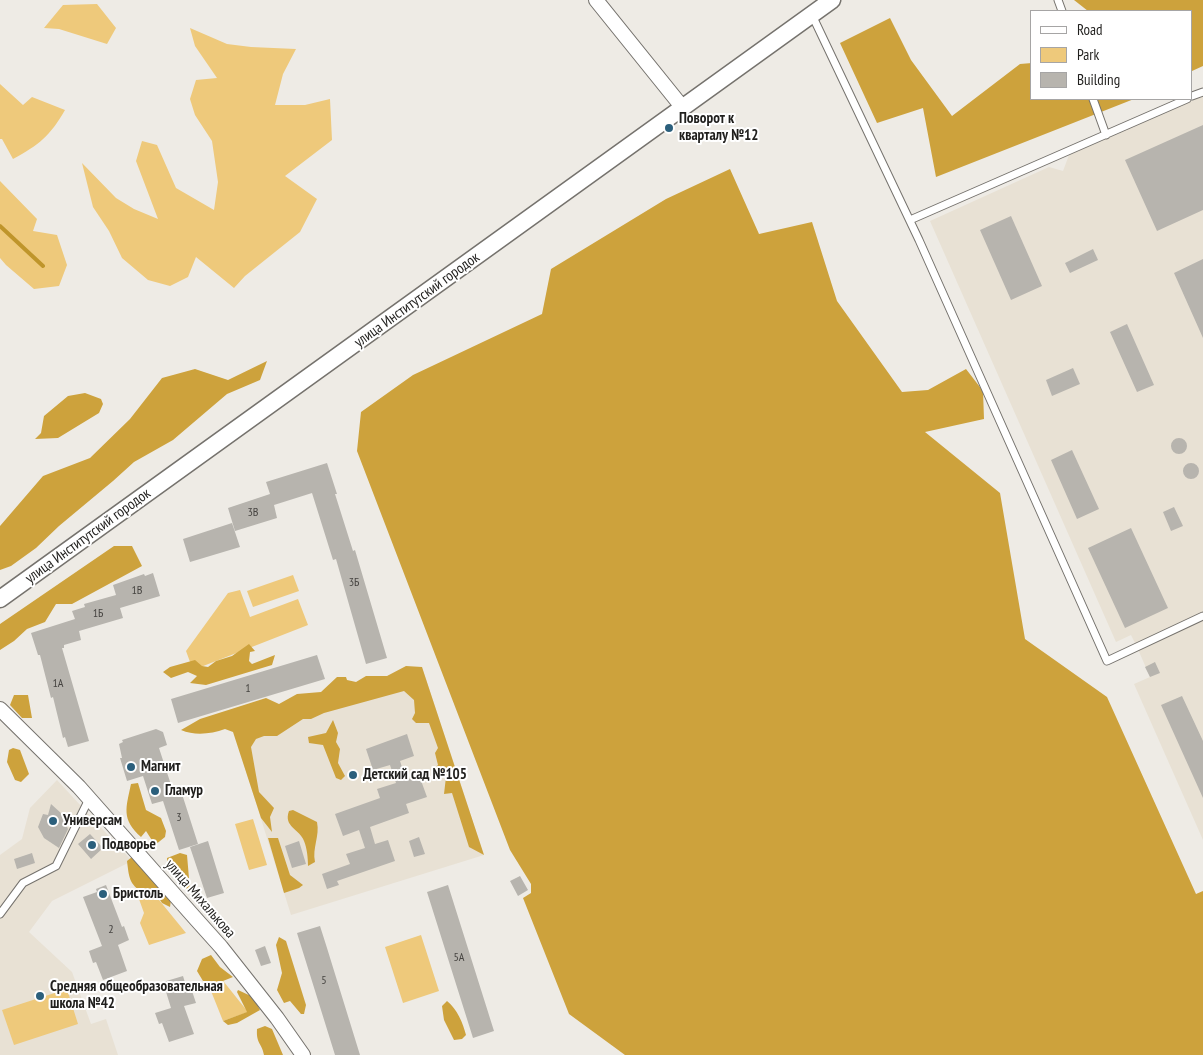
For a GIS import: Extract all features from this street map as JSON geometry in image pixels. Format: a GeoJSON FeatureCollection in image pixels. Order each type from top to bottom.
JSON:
{"type":"FeatureCollection","features":[{"type":"Feature","properties":{"kind":"street"},"geometry":{"type":"LineString","coordinates":[[596,0],[683,108]]}},
{"type":"Feature","properties":{"kind":"street","name":"улица Институтский городок"},"geometry":{"type":"LineString","coordinates":[[0,599],[832,0]]}},
{"type":"Feature","properties":{"kind":"street","name":"улица Михалькова"},"geometry":{"type":"LineString","coordinates":[[0,709],[89,799],[221,947],[277,1018],[303,1055]]}},
{"type":"Feature","properties":{"kind":"lane"},"geometry":{"type":"LineString","coordinates":[[812,15],[910,220],[1107,661],[1203,616]]}},
{"type":"Feature","properties":{"kind":"lane"},"geometry":{"type":"LineString","coordinates":[[1093,100],[1106,135]]}},
{"type":"Feature","properties":{"kind":"lane"},"geometry":{"type":"LineString","coordinates":[[910,220],[1185,100]]}},
{"type":"Feature","properties":{"kind":"lane"},"geometry":{"type":"LineString","coordinates":[[0,914],[23,883],[56,866],[89,799]]}},
{"type":"Feature","properties":{"kind":"shaded area"},"geometry":{"type":"Polygon","coordinates":[[[1074,0],[1203,0],[1203,66],[1193,71],[1193,10],[1087,10],[1074,0]]]}},
{"type":"Feature","properties":{"kind":"shaded area"},"geometry":{"type":"Polygon","coordinates":[[[890,18],[911,60],[952,116],[1020,64],[1030,63],[1030,100],[1131,100],[936,177],[923,108],[877,123],[840,43],[890,18]]]}},
{"type":"Feature","properties":{"kind":"shaded area"},"geometry":{"type":"Polygon","coordinates":[[[1203,96],[1203,840],[1134,684],[1150,677],[1137,647],[1131,635],[1116,642],[930,221],[1049,167],[1063,171],[1069,155],[1203,96]]]}},
{"type":"Feature","properties":{"kind":"shaded area"},"geometry":{"type":"Polygon","coordinates":[[[730,169],[759,234],[812,222],[837,301],[902,392],[928,390],[966,369],[983,391],[984,419],[925,432],[1000,493],[1025,639],[1107,697],[1196,894],[1203,891],[1203,1055],[625,1055],[569,1014],[523,898],[531,893],[531,884],[510,850],[357,451],[361,412],[413,375],[542,314],[551,269],[666,199],[730,169]]]}},
{"type":"Feature","properties":{"kind":"shaded area"},"geometry":{"type":"Polygon","coordinates":[[[267,361],[260,380],[227,394],[173,440],[134,462],[36,548],[11,566],[0,570],[0,526],[43,476],[90,458],[130,419],[162,378],[195,369],[228,380],[267,361]]]}},
{"type":"Feature","properties":{"kind":"shaded area"},"geometry":{"type":"Polygon","coordinates":[[[85,393],[101,399],[103,404],[99,413],[58,438],[35,439],[41,433],[44,416],[68,396],[85,393]]]}},
{"type":"Feature","properties":{"kind":"shaded area"},"geometry":{"type":"Polygon","coordinates":[[[114,546],[132,546],[142,566],[72,604],[56,604],[45,622],[27,629],[0,650],[0,624],[114,546]]]}},
{"type":"Feature","properties":{"kind":"shaded area"},"geometry":{"type":"Polygon","coordinates":[[[249,644],[255,651],[250,652],[249,661],[252,664],[275,655],[272,665],[206,685],[190,683],[197,676],[188,672],[171,678],[163,672],[170,667],[195,660],[202,666],[208,667],[216,661],[232,656],[249,644]]]}},
{"type":"Feature","properties":{"kind":"shaded area"},"geometry":{"type":"Polygon","coordinates":[[[406,666],[422,667],[484,855],[469,847],[452,793],[444,794],[446,777],[438,776],[432,771],[438,765],[435,753],[438,748],[429,723],[416,723],[412,719],[415,713],[414,700],[404,691],[324,713],[311,719],[303,719],[277,736],[264,736],[256,739],[251,747],[259,792],[274,808],[270,817],[272,832],[261,818],[233,732],[225,729],[197,734],[181,730],[200,719],[266,698],[279,704],[297,694],[321,692],[337,677],[346,677],[347,680],[356,682],[366,676],[387,676],[406,666]]]}},
{"type":"Feature","properties":{"kind":"shaded area","name":"Детский сад №105"},"geometry":{"type":"Polygon","coordinates":[[[422,667],[484,855],[291,915],[232,726],[422,667]]]}},
{"type":"Feature","properties":{"kind":"shaded area"},"geometry":{"type":"Polygon","coordinates":[[[14,695],[28,695],[32,718],[22,718],[10,705],[14,695]]]}},
{"type":"Feature","properties":{"kind":"shaded area"},"geometry":{"type":"Polygon","coordinates":[[[333,720],[338,733],[336,742],[340,749],[338,763],[345,776],[341,780],[336,778],[323,745],[309,743],[308,737],[326,733],[333,720]]]}},
{"type":"Feature","properties":{"kind":"shaded area"},"geometry":{"type":"Polygon","coordinates":[[[13,748],[20,750],[29,774],[21,782],[15,780],[7,762],[9,750],[13,748]]]}},
{"type":"Feature","properties":{"kind":"shaded area"},"geometry":{"type":"Polygon","coordinates":[[[57,780],[132,861],[52,901],[29,932],[72,972],[91,1024],[106,1019],[118,1055],[0,1055],[0,855],[22,839],[30,808],[57,780]]]}},
{"type":"Feature","properties":{"kind":"shaded area"},"geometry":{"type":"Polygon","coordinates":[[[138,783],[146,810],[161,818],[166,831],[165,837],[155,845],[146,831],[141,837],[128,819],[127,807],[131,784],[138,783]]]}},
{"type":"Feature","properties":{"kind":"shaded area"},"geometry":{"type":"Polygon","coordinates":[[[293,810],[317,822],[315,862],[308,866],[304,841],[288,821],[289,811],[293,810]]]}},
{"type":"Feature","properties":{"kind":"shaded area"},"geometry":{"type":"Polygon","coordinates":[[[268,838],[278,838],[290,875],[303,885],[299,888],[284,893],[268,838]]]}},
{"type":"Feature","properties":{"kind":"shaded area"},"geometry":{"type":"Polygon","coordinates":[[[180,853],[187,855],[190,890],[181,886],[179,877],[168,870],[167,858],[180,853]]]}},
{"type":"Feature","properties":{"kind":"shaded area"},"geometry":{"type":"Polygon","coordinates":[[[132,857],[171,900],[170,907],[162,903],[155,892],[143,893],[132,883],[127,861],[132,857]]]}},
{"type":"Feature","properties":{"kind":"shaded area"},"geometry":{"type":"Polygon","coordinates":[[[279,937],[286,941],[306,1005],[304,1014],[301,1014],[290,1001],[284,1003],[277,990],[282,973],[276,945],[279,937]]]}},
{"type":"Feature","properties":{"kind":"shaded area"},"geometry":{"type":"Polygon","coordinates":[[[211,955],[220,967],[233,977],[223,981],[203,981],[197,971],[202,959],[211,955]]]}},
{"type":"Feature","properties":{"kind":"shaded area"},"geometry":{"type":"Polygon","coordinates":[[[238,990],[253,997],[260,1010],[237,1023],[228,1025],[223,1021],[247,1012],[237,992],[238,990]]]}},
{"type":"Feature","properties":{"kind":"shaded area"},"geometry":{"type":"Polygon","coordinates":[[[447,1001],[457,1012],[463,1026],[466,1035],[462,1039],[454,1040],[444,1020],[442,1006],[447,1001]]]}},
{"type":"Feature","properties":{"kind":"shaded area"},"geometry":{"type":"Polygon","coordinates":[[[265,1026],[272,1029],[283,1055],[264,1055],[257,1038],[257,1029],[265,1026]]]}},
{"type":"Feature","properties":{"kind":"green space"},"geometry":{"type":"Polygon","coordinates":[[[97,4],[116,28],[107,44],[59,29],[44,28],[63,5],[97,4]]]}},
{"type":"Feature","properties":{"kind":"green space"},"geometry":{"type":"Polygon","coordinates":[[[190,28],[227,44],[296,49],[283,74],[275,105],[305,105],[330,99],[332,140],[285,176],[317,199],[300,232],[245,276],[234,288],[196,257],[188,277],[170,286],[148,280],[122,258],[109,231],[93,207],[82,163],[116,198],[134,209],[158,219],[136,161],[142,141],[157,145],[176,188],[214,210],[218,182],[212,141],[195,115],[190,99],[196,80],[217,78],[195,46],[190,28]]]}},
{"type":"Feature","properties":{"kind":"green space"},"geometry":{"type":"Polygon","coordinates":[[[0,84],[23,105],[32,97],[65,110],[54,127],[43,139],[13,159],[2,139],[0,139],[0,84]]]}},
{"type":"Feature","properties":{"kind":"green space"},"geometry":{"type":"Polygon","coordinates":[[[0,181],[37,219],[33,231],[57,235],[67,265],[59,286],[34,289],[0,258],[0,181]]]}},
{"type":"Feature","properties":{"kind":"green space"},"geometry":{"type":"Polygon","coordinates":[[[293,575],[299,591],[253,607],[247,591],[293,575]]]}},
{"type":"Feature","properties":{"kind":"green space"},"geometry":{"type":"Polygon","coordinates":[[[240,590],[250,617],[298,599],[308,625],[193,670],[186,651],[228,593],[240,590]]]}},
{"type":"Feature","properties":{"kind":"green space"},"geometry":{"type":"Polygon","coordinates":[[[253,819],[267,865],[249,870],[235,824],[253,819]]]}},
{"type":"Feature","properties":{"kind":"green space"},"geometry":{"type":"Polygon","coordinates":[[[135,888],[155,895],[186,933],[149,945],[140,923],[144,913],[135,888]]]}},
{"type":"Feature","properties":{"kind":"green space"},"geometry":{"type":"Polygon","coordinates":[[[421,935],[439,991],[403,1003],[385,947],[421,935]]]}},
{"type":"Feature","properties":{"kind":"green space"},"geometry":{"type":"Polygon","coordinates":[[[216,972],[248,1012],[223,1021],[205,976],[216,972]]]}},
{"type":"Feature","properties":{"kind":"green space"},"geometry":{"type":"Polygon","coordinates":[[[67,989],[78,1024],[14,1045],[2,1010],[67,989]]]}},
{"type":"Feature","properties":{"kind":"building"},"geometry":{"type":"Polygon","coordinates":[[[1203,125],[1203,210],[1157,231],[1125,160],[1203,125]]]}},
{"type":"Feature","properties":{"kind":"building"},"geometry":{"type":"Polygon","coordinates":[[[1011,216],[1042,286],[1011,300],[980,230],[1011,216]]]}},
{"type":"Feature","properties":{"kind":"building"},"geometry":{"type":"Polygon","coordinates":[[[1093,249],[1098,260],[1070,273],[1065,263],[1093,249]]]}},
{"type":"Feature","properties":{"kind":"building"},"geometry":{"type":"Polygon","coordinates":[[[1203,259],[1203,338],[1174,273],[1203,259]]]}},
{"type":"Feature","properties":{"kind":"building"},"geometry":{"type":"Polygon","coordinates":[[[1127,324],[1154,385],[1137,392],[1110,332],[1127,324]]]}},
{"type":"Feature","properties":{"kind":"building"},"geometry":{"type":"Polygon","coordinates":[[[1073,368],[1080,384],[1052,396],[1046,380],[1073,368]]]}},
{"type":"Feature","properties":{"kind":"building"},"geometry":{"type":"Polygon","coordinates":[[[1179,438],[1185,440],[1187,446],[1185,452],[1179,454],[1173,452],[1171,446],[1173,440],[1179,438]]]}},
{"type":"Feature","properties":{"kind":"building"},"geometry":{"type":"Polygon","coordinates":[[[1072,450],[1099,509],[1077,519],[1051,460],[1072,450]]]}},
{"type":"Feature","properties":{"kind":"building"},"geometry":{"type":"Polygon","coordinates":[[[327,463],[387,658],[366,664],[336,559],[333,560],[312,493],[274,505],[277,518],[235,531],[228,508],[270,494],[266,482],[327,463]]]}},
{"type":"Feature","properties":{"kind":"building"},"geometry":{"type":"Polygon","coordinates":[[[1191,463],[1197,465],[1199,471],[1197,477],[1191,479],[1185,477],[1183,471],[1185,465],[1191,463]]]}},
{"type":"Feature","properties":{"kind":"building"},"geometry":{"type":"Polygon","coordinates":[[[1174,507],[1183,526],[1171,531],[1163,512],[1174,507]]]}},
{"type":"Feature","properties":{"kind":"building"},"geometry":{"type":"Polygon","coordinates":[[[232,523],[240,547],[190,562],[183,539],[232,523]]]}},
{"type":"Feature","properties":{"kind":"building"},"geometry":{"type":"Polygon","coordinates":[[[1131,528],[1168,608],[1125,628],[1088,548],[1131,528]]]}},
{"type":"Feature","properties":{"kind":"building"},"geometry":{"type":"Polygon","coordinates":[[[153,573],[160,596],[120,608],[123,618],[79,631],[81,640],[64,645],[64,648],[62,648],[89,741],[68,747],[65,737],[63,738],[53,697],[51,698],[40,655],[38,655],[31,633],[75,619],[72,611],[85,607],[84,604],[116,595],[113,585],[144,574],[145,576],[153,573]]]}},
{"type":"Feature","properties":{"kind":"building"},"geometry":{"type":"Polygon","coordinates":[[[317,655],[325,679],[178,723],[171,699],[317,655]]]}},
{"type":"Feature","properties":{"kind":"building"},"geometry":{"type":"Polygon","coordinates":[[[1155,662],[1160,673],[1150,677],[1145,667],[1155,662]]]}},
{"type":"Feature","properties":{"kind":"building"},"geometry":{"type":"Polygon","coordinates":[[[1182,696],[1203,741],[1203,798],[1161,705],[1182,696]]]}},
{"type":"Feature","properties":{"kind":"building"},"geometry":{"type":"Polygon","coordinates":[[[156,729],[163,732],[167,745],[159,748],[175,797],[182,794],[198,844],[179,850],[163,801],[152,804],[143,776],[127,781],[120,758],[122,758],[119,744],[123,742],[122,740],[156,729]]]}},
{"type":"Feature","properties":{"kind":"building"},"geometry":{"type":"Polygon","coordinates":[[[407,734],[414,756],[400,761],[406,780],[419,775],[427,797],[406,804],[409,813],[370,827],[375,844],[388,840],[395,861],[337,881],[339,885],[327,889],[322,874],[350,864],[346,854],[365,848],[359,830],[343,836],[335,814],[380,798],[377,789],[396,783],[390,765],[373,770],[366,749],[407,734]]]}},
{"type":"Feature","properties":{"kind":"building","name":"Универсам"},"geometry":{"type":"Polygon","coordinates":[[[51,804],[62,814],[68,829],[59,848],[44,838],[38,827],[43,814],[48,815],[51,804]]]}},
{"type":"Feature","properties":{"kind":"building"},"geometry":{"type":"Polygon","coordinates":[[[90,834],[103,848],[91,859],[78,844],[90,834]]]}},
{"type":"Feature","properties":{"kind":"building"},"geometry":{"type":"Polygon","coordinates":[[[419,837],[425,854],[414,857],[409,841],[419,837]]]}},
{"type":"Feature","properties":{"kind":"building"},"geometry":{"type":"Polygon","coordinates":[[[208,841],[224,893],[207,898],[190,847],[208,841]]]}},
{"type":"Feature","properties":{"kind":"building"},"geometry":{"type":"Polygon","coordinates":[[[299,841],[306,864],[292,868],[285,846],[299,841]]]}},
{"type":"Feature","properties":{"kind":"building"},"geometry":{"type":"Polygon","coordinates":[[[32,853],[35,863],[17,869],[14,859],[32,853]]]}},
{"type":"Feature","properties":{"kind":"building"},"geometry":{"type":"Polygon","coordinates":[[[520,876],[528,890],[518,896],[510,881],[520,876]]]}},
{"type":"Feature","properties":{"kind":"building"},"geometry":{"type":"Polygon","coordinates":[[[106,885],[129,940],[118,945],[127,971],[103,980],[96,962],[93,963],[89,951],[102,946],[83,897],[97,892],[96,889],[106,885]]]}},
{"type":"Feature","properties":{"kind":"building"},"geometry":{"type":"Polygon","coordinates":[[[448,885],[494,1031],[473,1038],[427,892],[448,885]]]}},
{"type":"Feature","properties":{"kind":"building"},"geometry":{"type":"Polygon","coordinates":[[[320,926],[360,1055],[335,1055],[297,933],[320,926]]]}},
{"type":"Feature","properties":{"kind":"building"},"geometry":{"type":"Polygon","coordinates":[[[265,946],[271,963],[261,966],[255,950],[265,946]]]}},
{"type":"Feature","properties":{"kind":"building"},"geometry":{"type":"Polygon","coordinates":[[[183,976],[187,989],[191,988],[196,1003],[184,1006],[194,1034],[169,1042],[162,1023],[159,1024],[155,1013],[171,1008],[163,982],[183,976]]]}},
{"type":"Feature","properties":{"kind":"waterway"},"geometry":{"type":"LineString","coordinates":[[0,226],[43,266]]}},
{"type":"Feature","properties":{"kind":"place","name":"Поворот к кварталу №12"},"geometry":{"type":"Point","coordinates":[669,128]}},
{"type":"Feature","properties":{"kind":"place","name":"Магнит"},"geometry":{"type":"Point","coordinates":[131,767]}},
{"type":"Feature","properties":{"kind":"place","name":"Детский сад №105"},"geometry":{"type":"Point","coordinates":[353,775]}},
{"type":"Feature","properties":{"kind":"place","name":"Гламур"},"geometry":{"type":"Point","coordinates":[155,791]}},
{"type":"Feature","properties":{"kind":"place","name":"Универсам"},"geometry":{"type":"Point","coordinates":[53,821]}},
{"type":"Feature","properties":{"kind":"place","name":"Подворье"},"geometry":{"type":"Point","coordinates":[92,845]}},
{"type":"Feature","properties":{"kind":"place","name":"Бристоль"},"geometry":{"type":"Point","coordinates":[103,894]}},
{"type":"Feature","properties":{"kind":"place","name":"Средняя общеобразовательная школа №42"},"geometry":{"type":"Point","coordinates":[40,996]}}]}
